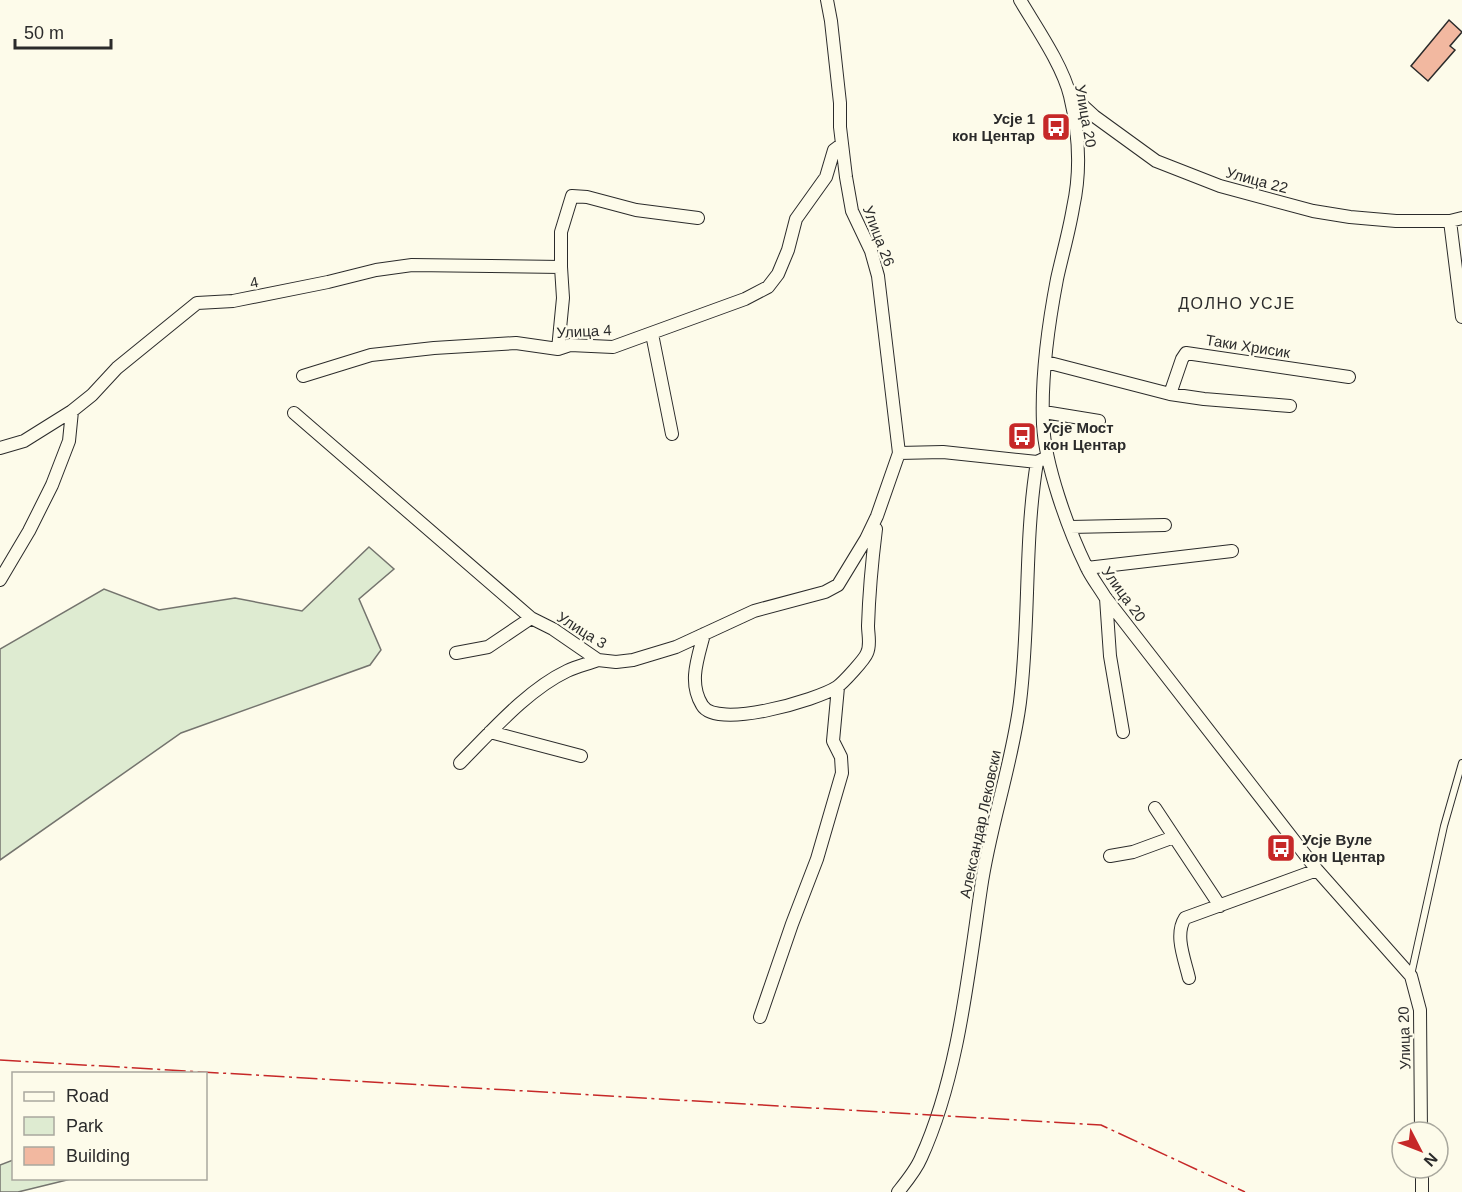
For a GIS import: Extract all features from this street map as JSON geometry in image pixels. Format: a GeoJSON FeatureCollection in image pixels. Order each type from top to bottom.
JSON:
{"type":"FeatureCollection","features":[{"type":"Feature","properties":{"kind":"street","name":"Улица 26"},"geometry":{"type":"LineString","coordinates":[[827,0],[840,103],[842,144],[852,211],[871,251],[878,276],[899,453],[877,516]]}},
{"type":"Feature","properties":{"kind":"street","name":"Улица 20"},"geometry":{"type":"LineString","coordinates":[[1020,0],[1061,72],[1070,94],[1079,162],[1074,206],[1054,297],[1046,362],[1042,459],[1087,568],[1106,597],[1317,870],[1410,976],[1419,1010],[1421,1120]]}},
{"type":"Feature","properties":{"kind":"street","name":"Улица 22"},"geometry":{"type":"LineString","coordinates":[[1070,94],[1094,116],[1156,161],[1220,186],[1313,211],[1350,218],[1396,221],[1456,219]]}},
{"type":"Feature","properties":{"kind":"street","name":"Улица 4"},"geometry":{"type":"LineString","coordinates":[[303,376],[371,355],[434,348],[516,343],[558,349],[570,345],[613,346],[745,300],[768,287],[778,274],[796,219],[826,177],[834,150],[842,144]]}},
{"type":"Feature","properties":{"kind":"street"},"geometry":{"type":"LineString","coordinates":[[558,349],[564,298],[561,232],[572,196],[586,197],[636,210],[698,218]]}},
{"type":"Feature","properties":{"kind":"street"},"geometry":{"type":"LineString","coordinates":[[1456,219],[1462,317]]}},
{"type":"Feature","properties":{"kind":"street","name":"4"},"geometry":{"type":"LineString","coordinates":[[0,448],[24,441],[72,411],[92,395],[117,368],[197,303],[233,301],[376,270],[412,265],[561,267]]}},
{"type":"Feature","properties":{"kind":"street"},"geometry":{"type":"LineString","coordinates":[[652,334],[672,434]]}},
{"type":"Feature","properties":{"kind":"street","name":"Таки Хрисик"},"geometry":{"type":"LineString","coordinates":[[1170,393],[1186,353],[1349,378]]}},
{"type":"Feature","properties":{"kind":"street"},"geometry":{"type":"LineString","coordinates":[[1046,362],[1170,393],[1204,399],[1290,406]]}},
{"type":"Feature","properties":{"kind":"street"},"geometry":{"type":"LineString","coordinates":[[0,579],[29,531],[52,485],[69,441],[72,411]]}},
{"type":"Feature","properties":{"kind":"street","name":"Улица 3"},"geometry":{"type":"LineString","coordinates":[[294,412],[531,618],[553,629],[598,660],[616,662],[633,660],[675,647],[754,611],[832,589],[838,585],[867,539],[877,516]]}},
{"type":"Feature","properties":{"kind":"street"},"geometry":{"type":"LineString","coordinates":[[1044,412],[1099,421]]}},
{"type":"Feature","properties":{"kind":"street"},"geometry":{"type":"LineString","coordinates":[[899,453],[924,451],[1042,459]]}},
{"type":"Feature","properties":{"kind":"street","name":"Александар Лековски"},"geometry":{"type":"LineString","coordinates":[[898,1192],[921,1160],[946,1085],[962,1016],[981,885],[1020,704],[1026,642],[1031,497],[1042,459]]}},
{"type":"Feature","properties":{"kind":"street"},"geometry":{"type":"LineString","coordinates":[[704,634],[694,674],[695,689],[702,707],[709,712],[752,713],[792,705],[838,687],[864,660],[869,650],[877,516]]}},
{"type":"Feature","properties":{"kind":"street"},"geometry":{"type":"LineString","coordinates":[[1070,527],[1165,525]]}},
{"type":"Feature","properties":{"kind":"street"},"geometry":{"type":"LineString","coordinates":[[1087,568],[1232,550]]}},
{"type":"Feature","properties":{"kind":"street"},"geometry":{"type":"LineString","coordinates":[[1106,597],[1110,656],[1123,732]]}},
{"type":"Feature","properties":{"kind":"street"},"geometry":{"type":"LineString","coordinates":[[456,652],[488,647],[531,618]]}},
{"type":"Feature","properties":{"kind":"street"},"geometry":{"type":"LineString","coordinates":[[460,763],[490,732],[547,682],[568,670],[598,660]]}},
{"type":"Feature","properties":{"kind":"street"},"geometry":{"type":"LineString","coordinates":[[760,1017],[817,859],[842,773],[842,757],[834,741],[838,687]]}},
{"type":"Feature","properties":{"kind":"street"},"geometry":{"type":"LineString","coordinates":[[490,732],[581,756]]}},
{"type":"Feature","properties":{"kind":"street"},"geometry":{"type":"LineString","coordinates":[[1155,808],[1220,906]]}},
{"type":"Feature","properties":{"kind":"street"},"geometry":{"type":"LineString","coordinates":[[1110,856],[1133,852],[1174,837]]}},
{"type":"Feature","properties":{"kind":"street"},"geometry":{"type":"LineString","coordinates":[[1189,978],[1179,926],[1185,918],[1317,870]]}},
{"type":"Feature","properties":{"kind":"lane"},"geometry":{"type":"LineString","coordinates":[[1410,976],[1444,826],[1462,763]]}},
{"type":"Feature","properties":{"kind":"green space"},"geometry":{"type":"Polygon","coordinates":[[[369,547],[394,569],[359,599],[381,650],[370,665],[181,733],[0,860],[0,649],[104,589],[159,610],[235,598],[302,611],[369,547]]]}},
{"type":"Feature","properties":{"kind":"green space"},"geometry":{"type":"Polygon","coordinates":[[[12,1160],[12,1180],[67,1180],[18,1192],[0,1192],[0,1165],[12,1160]]]}},
{"type":"Feature","properties":{"kind":"building"},"geometry":{"type":"Polygon","coordinates":[[[1449,20],[1462,32],[1450,46],[1455,50],[1428,81],[1411,66],[1449,20]]]}},
{"type":"Feature","properties":{"kind":"power"},"geometry":{"type":"LineString","coordinates":[[0,1060],[203,1072]]}},
{"type":"Feature","properties":{"kind":"power"},"geometry":{"type":"LineString","coordinates":[[207,1072],[1101,1125],[1245,1192]]}},
{"type":"Feature","properties":{"kind":"place","name":"Усје 1 кон Центар"},"geometry":{"type":"Point","coordinates":[1056,127]}},
{"type":"Feature","properties":{"kind":"place","name":"Усје Мост кон Центар"},"geometry":{"type":"Point","coordinates":[1022,436]}},
{"type":"Feature","properties":{"kind":"place","name":"Усје Вуле кон Центар"},"geometry":{"type":"Point","coordinates":[1281,848]}},
{"type":"Feature","properties":{"kind":"district","name":"ДОЛНО УСЈЕ"},"geometry":{"type":"Point","coordinates":[1237,303]}}]}
